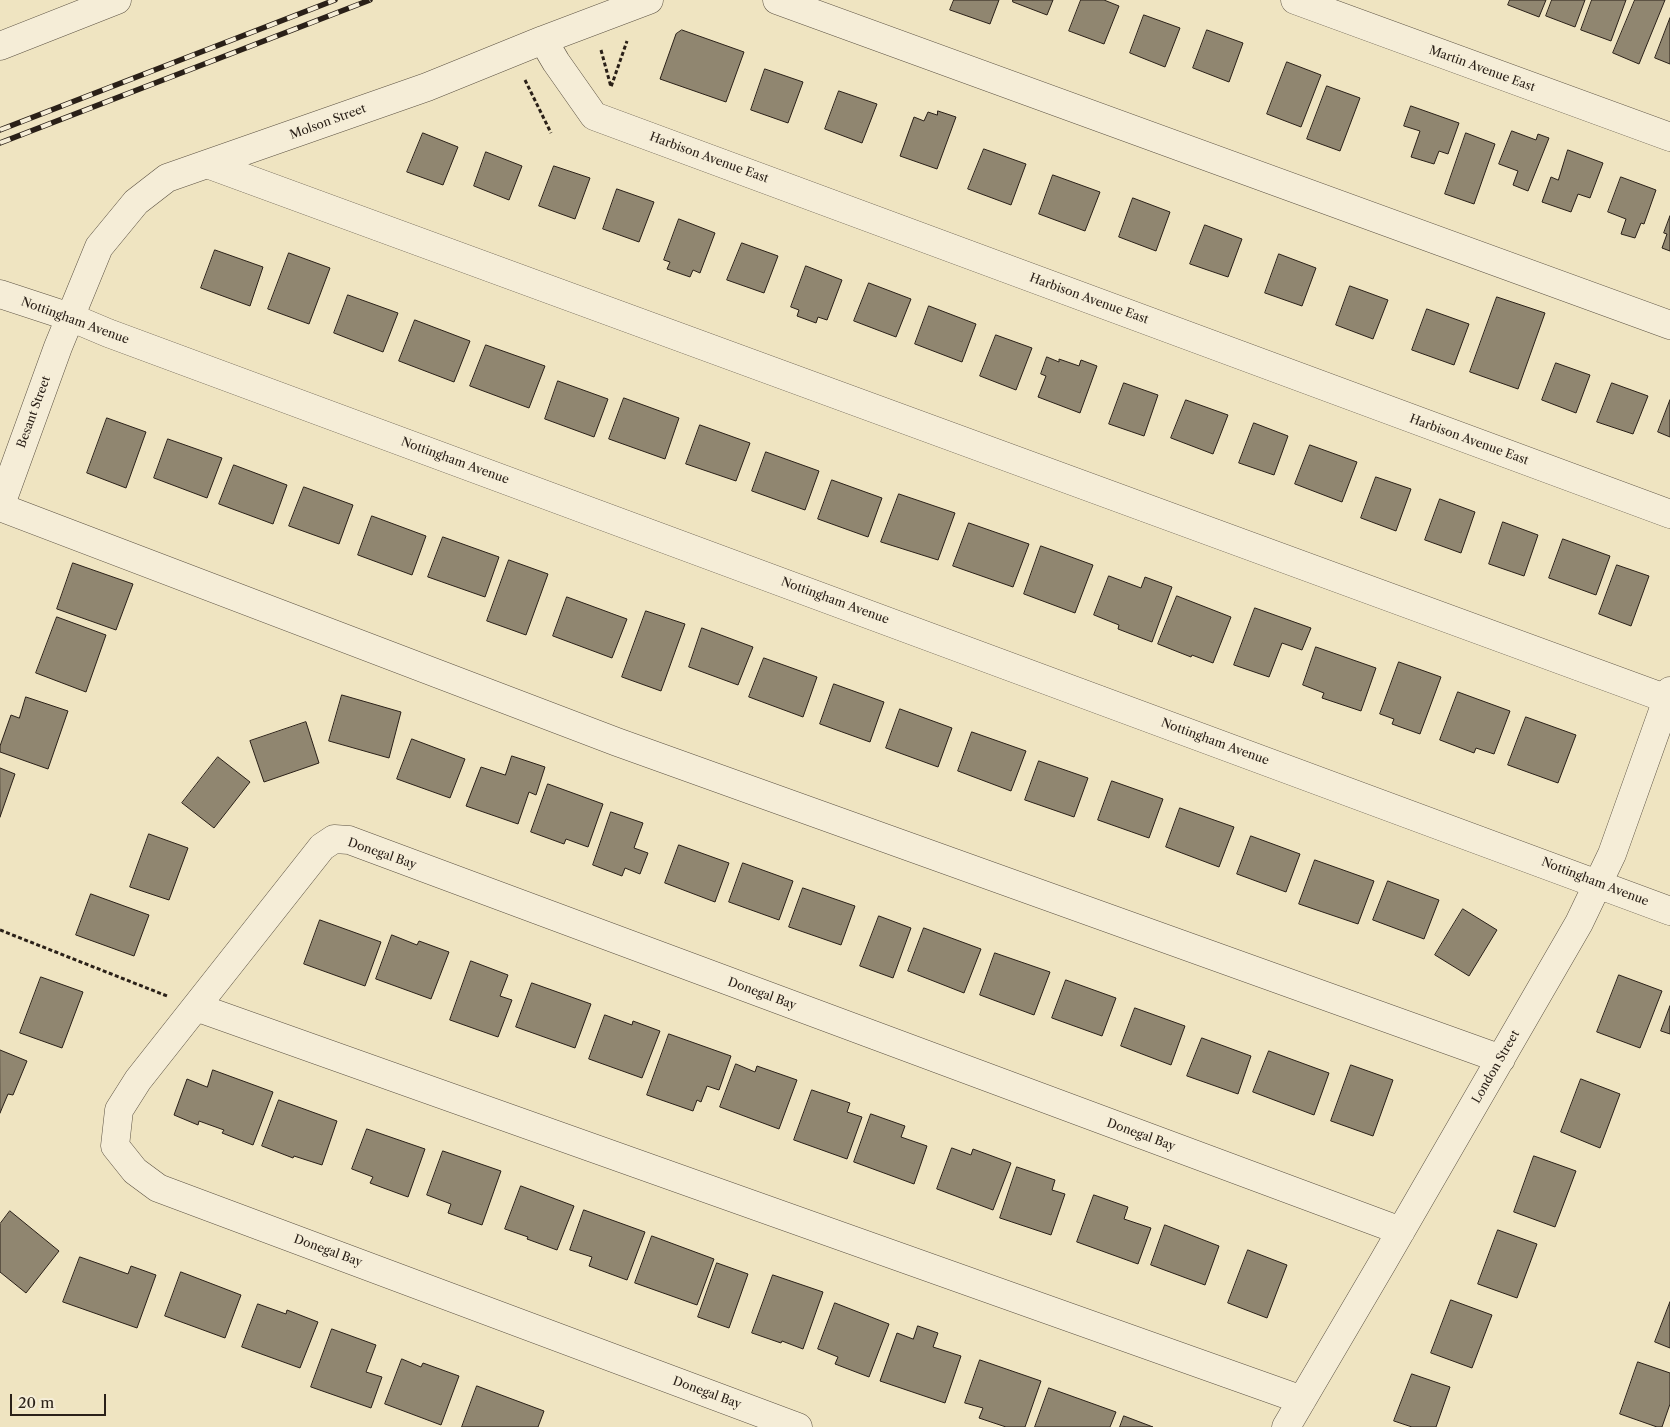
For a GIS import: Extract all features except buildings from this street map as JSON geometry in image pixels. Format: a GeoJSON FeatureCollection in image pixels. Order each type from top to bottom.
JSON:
{"type":"FeatureCollection","features":[{"type":"Feature","properties":{"kind":"street"},"geometry":{"type":"LineString","coordinates":[[0,46],[117,0]]}},
{"type":"Feature","properties":{"kind":"street","name":"Molson Street"},"geometry":{"type":"LineString","coordinates":[[70,317],[100,247],[136,202],[167,178],[427,86],[649,0]]}},
{"type":"Feature","properties":{"kind":"street"},"geometry":{"type":"LineString","coordinates":[[777,0],[1670,325]]}},
{"type":"Feature","properties":{"kind":"street","name":"Martin Avenue East"},"geometry":{"type":"LineString","coordinates":[[1295,0],[1670,137]]}},
{"type":"Feature","properties":{"kind":"street","name":"Harbison Avenue East"},"geometry":{"type":"LineString","coordinates":[[543,40],[594,116],[1670,514]]}},
{"type":"Feature","properties":{"kind":"street"},"geometry":{"type":"LineString","coordinates":[[207,164],[1669,696]]}},
{"type":"Feature","properties":{"kind":"street","name":"Nottingham Avenue"},"geometry":{"type":"LineString","coordinates":[[0,294],[70,317],[108,333],[1670,911]]}},
{"type":"Feature","properties":{"kind":"street","name":"Besant Street"},"geometry":{"type":"LineString","coordinates":[[0,507],[70,317]]}},
{"type":"Feature","properties":{"kind":"street"},"geometry":{"type":"LineString","coordinates":[[0,507],[617,742],[1500,1059]]}},
{"type":"Feature","properties":{"kind":"street","name":"London Street"},"geometry":{"type":"LineString","coordinates":[[1286,1427],[1579,923],[1612,854],[1669,696]]}},
{"type":"Feature","properties":{"kind":"street","name":"Donegal Bay"},"geometry":{"type":"LineString","coordinates":[[798,1427],[158,1188],[135,1171],[116,1146],[119,1110],[138,1080],[322,847],[334,838],[349,840],[1401,1231]]}},
{"type":"Feature","properties":{"kind":"street"},"geometry":{"type":"LineString","coordinates":[[196,1008],[1302,1400]]}},
{"type":"Feature","properties":{"kind":"path"},"geometry":{"type":"LineString","coordinates":[[599,45],[612,87],[630,34]]}},
{"type":"Feature","properties":{"kind":"path"},"geometry":{"type":"LineString","coordinates":[[522,75],[551,133]]}},
{"type":"Feature","properties":{"kind":"path"},"geometry":{"type":"LineString","coordinates":[[0,930],[196,1008]]}},
{"type":"Feature","properties":{"kind":"railway"},"geometry":{"type":"LineString","coordinates":[[0,130],[335,0]]}},
{"type":"Feature","properties":{"kind":"railway"},"geometry":{"type":"LineString","coordinates":[[0,143],[370,0]]}}]}
